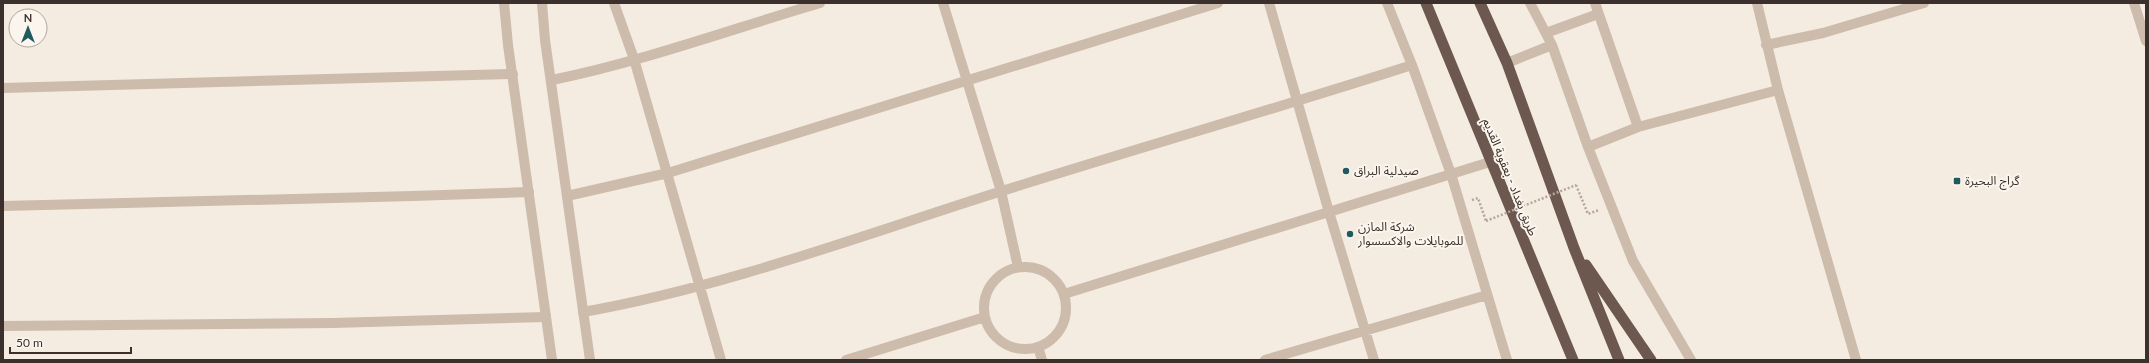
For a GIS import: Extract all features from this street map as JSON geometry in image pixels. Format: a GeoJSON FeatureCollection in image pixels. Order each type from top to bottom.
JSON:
{"type":"FeatureCollection","features":[{"type":"Feature","properties":{"kind":"highway","name":"طريق بغداد - بعقوبة القديم"},"geometry":{"type":"LineString","coordinates":[[1426,3],[1490,162],[1573,360]]}},
{"type":"Feature","properties":{"kind":"highway"},"geometry":{"type":"LineString","coordinates":[[1480,3],[1507,63],[1574,248],[1619,360]]}},
{"type":"Feature","properties":{"kind":"highway"},"geometry":{"type":"LineString","coordinates":[[1574,248],[1651,360]]}},
{"type":"Feature","properties":{"kind":"street"},"geometry":{"type":"LineString","coordinates":[[504,3],[508,45],[552,360]]}},
{"type":"Feature","properties":{"kind":"street"},"geometry":{"type":"LineString","coordinates":[[542,3],[545,40],[552,80],[590,360]]}},
{"type":"Feature","properties":{"kind":"street"},"geometry":{"type":"LineString","coordinates":[[614,3],[634,59],[702,287],[721,360]]}},
{"type":"Feature","properties":{"kind":"street"},"geometry":{"type":"LineString","coordinates":[[552,80],[634,59],[820,3]]}},
{"type":"Feature","properties":{"kind":"street"},"geometry":{"type":"LineString","coordinates":[[943,3],[1001,191],[1018,268]]}},
{"type":"Feature","properties":{"kind":"street"},"geometry":{"type":"LineString","coordinates":[[567,196],[668,173],[967,82],[1218,3]]}},
{"type":"Feature","properties":{"kind":"street"},"geometry":{"type":"LineString","coordinates":[[1269,3],[1329,212],[1374,360]]}},
{"type":"Feature","properties":{"kind":"street"},"geometry":{"type":"LineString","coordinates":[[1387,3],[1412,65],[1451,174],[1507,360]]}},
{"type":"Feature","properties":{"kind":"street"},"geometry":{"type":"LineString","coordinates":[[1530,3],[1552,45],[1588,147],[1633,261],[1691,360]]}},
{"type":"Feature","properties":{"kind":"street"},"geometry":{"type":"LineString","coordinates":[[1595,3],[1638,127]]}},
{"type":"Feature","properties":{"kind":"street"},"geometry":{"type":"LineString","coordinates":[[1757,3],[1778,90],[1856,360]]}},
{"type":"Feature","properties":{"kind":"street"},"geometry":{"type":"LineString","coordinates":[[1766,45],[1823,33],[1924,3]]}},
{"type":"Feature","properties":{"kind":"street"},"geometry":{"type":"LineString","coordinates":[[2134,3],[2146,40]]}},
{"type":"Feature","properties":{"kind":"street"},"geometry":{"type":"LineString","coordinates":[[1546,33],[1598,14]]}},
{"type":"Feature","properties":{"kind":"street"},"geometry":{"type":"LineString","coordinates":[[1507,63],[1552,45]]}},
{"type":"Feature","properties":{"kind":"street"},"geometry":{"type":"LineString","coordinates":[[583,312],[702,287],[1001,191],[1298,102],[1412,65]]}},
{"type":"Feature","properties":{"kind":"street"},"geometry":{"type":"LineString","coordinates":[[3,88],[513,74]]}},
{"type":"Feature","properties":{"kind":"street"},"geometry":{"type":"LineString","coordinates":[[1588,147],[1638,127],[1778,90]]}},
{"type":"Feature","properties":{"kind":"street"},"geometry":{"type":"LineString","coordinates":[[1064,294],[1490,162]]}},
{"type":"Feature","properties":{"kind":"street"},"geometry":{"type":"LineString","coordinates":[[3,206],[529,192]]}},
{"type":"Feature","properties":{"kind":"street"},"geometry":{"type":"LineString","coordinates":[[1029,267],[1050,276],[1058,284],[1064,294],[1066,304],[1062,326],[1048,342],[1038,347],[1027,349],[1016,348],[1005,343],[996,336],[989,327],[985,317],[984,303],[988,291],[1000,276],[1018,268],[1029,267]]}},
{"type":"Feature","properties":{"kind":"street"},"geometry":{"type":"LineString","coordinates":[[1265,360],[1487,295]]}},
{"type":"Feature","properties":{"kind":"street"},"geometry":{"type":"LineString","coordinates":[[3,326],[333,323],[546,317]]}},
{"type":"Feature","properties":{"kind":"street"},"geometry":{"type":"LineString","coordinates":[[846,360],[985,317]]}},
{"type":"Feature","properties":{"kind":"street"},"geometry":{"type":"LineString","coordinates":[[1038,347],[1042,360]]}},
{"type":"Feature","properties":{"kind":"path"},"geometry":{"type":"LineString","coordinates":[[1478,198],[1486,221],[1576,185],[1588,214]]}},
{"type":"Feature","properties":{"kind":"place","name":"صيدلية البراق"},"geometry":{"type":"Point","coordinates":[1346,171]}},
{"type":"Feature","properties":{"kind":"place","name":"گراج البحيرة"},"geometry":{"type":"Point","coordinates":[1957,181]}},
{"type":"Feature","properties":{"kind":"place","name":"شركة المازن للموبايلات والاكسسوار"},"geometry":{"type":"Point","coordinates":[1350,234]}}]}
